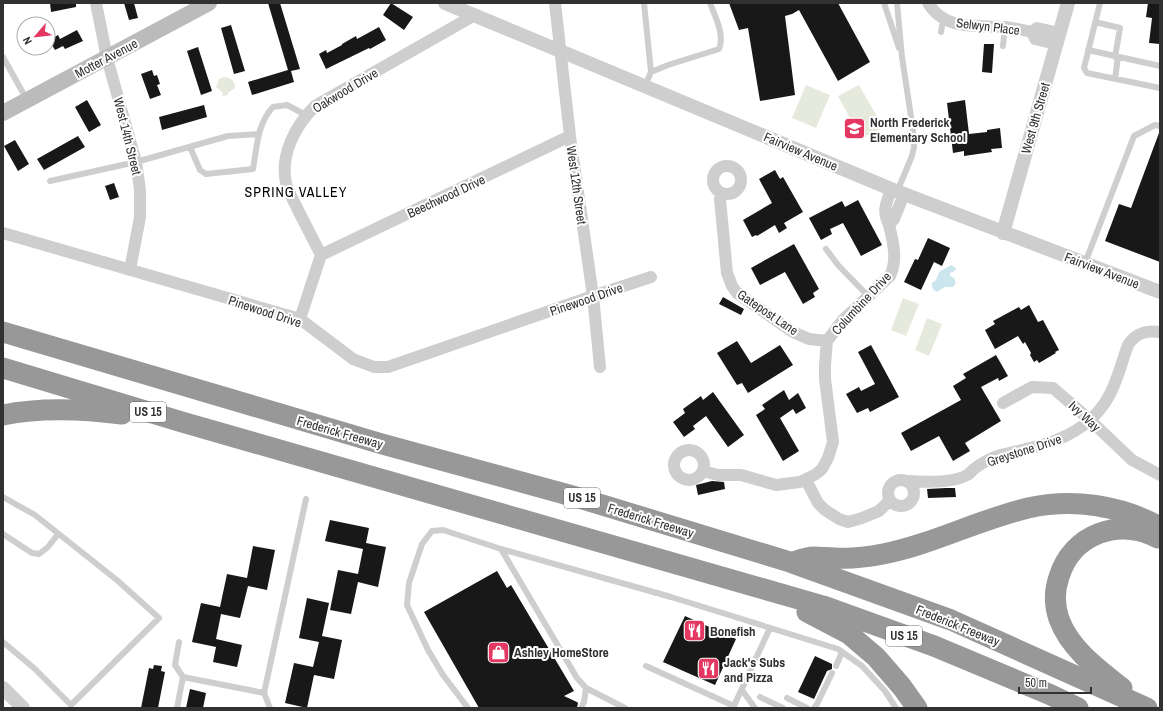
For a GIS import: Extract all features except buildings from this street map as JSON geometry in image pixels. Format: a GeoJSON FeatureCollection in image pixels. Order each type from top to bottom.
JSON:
{"type":"FeatureCollection","features":[{"type":"Feature","properties":{"kind":"highway","name":"Frederick Freeway"},"geometry":{"type":"LineString","coordinates":[[3,332],[375,442],[576,497],[790,562],[951,620],[1147,708]]}},
{"type":"Feature","properties":{"kind":"highway","name":"US 15"},"geometry":{"type":"LineString","coordinates":[[3,368],[182,422],[823,606],[934,646],[1051,695],[1078,708]]}},
{"type":"Feature","properties":{"kind":"highway"},"geometry":{"type":"LineString","coordinates":[[3,415],[17,412],[60,410],[99,411],[182,422]]}},
{"type":"Feature","properties":{"kind":"highway"},"geometry":{"type":"LineString","coordinates":[[790,562],[812,557],[836,558],[883,554],[917,545],[1017,511],[1067,503],[1104,507],[1136,515],[1160,527]]}},
{"type":"Feature","properties":{"kind":"highway"},"geometry":{"type":"LineString","coordinates":[[1147,708],[1095,666],[1077,649],[1063,627],[1055,606],[1054,597],[1060,572],[1074,548],[1094,535],[1105,531],[1120,529],[1148,533],[1160,539]]}},
{"type":"Feature","properties":{"kind":"highway"},"geometry":{"type":"LineString","coordinates":[[726,578],[809,613],[849,634],[876,657],[890,672],[917,708]]}},
{"type":"Feature","properties":{"kind":"main road","name":"Motter Avenue"},"geometry":{"type":"LineString","coordinates":[[3,113],[209,3]]}},
{"type":"Feature","properties":{"kind":"street","name":"West 14th Street"},"geometry":{"type":"LineString","coordinates":[[96,3],[107,58],[136,162],[140,190],[140,217],[130,270]]}},
{"type":"Feature","properties":{"kind":"street","name":"Fairview Avenue"},"geometry":{"type":"LineString","coordinates":[[444,3],[898,192],[1160,292]]}},
{"type":"Feature","properties":{"kind":"street","name":"West 12th Street"},"geometry":{"type":"LineString","coordinates":[[555,3],[570,136],[593,296],[600,367]]}},
{"type":"Feature","properties":{"kind":"street","name":"Selwyn Place"},"geometry":{"type":"LineString","coordinates":[[928,3],[934,12],[943,20],[963,26],[1005,27],[1032,32],[1036,28],[1058,39]]}},
{"type":"Feature","properties":{"kind":"street","name":"West 9th Street"},"geometry":{"type":"LineString","coordinates":[[1003,233],[1068,3]]}},
{"type":"Feature","properties":{"kind":"street","name":"Oakwood Drive"},"geometry":{"type":"LineString","coordinates":[[321,255],[286,184],[285,166],[288,148],[293,135],[306,115],[314,106],[473,16]]}},
{"type":"Feature","properties":{"kind":"street","name":"Beechwood Drive"},"geometry":{"type":"LineString","coordinates":[[321,255],[570,136]]}},
{"type":"Feature","properties":{"kind":"street","name":"Columbine Drive"},"geometry":{"type":"LineString","coordinates":[[703,471],[718,475],[741,475],[776,485],[790,484],[806,480],[822,469],[832,450],[833,442],[824,365],[827,342],[843,320],[890,276],[894,266],[895,254],[889,225],[894,219],[898,192]]}},
{"type":"Feature","properties":{"kind":"street","name":"Gatepost Lane"},"geometry":{"type":"LineString","coordinates":[[723,194],[720,199],[727,272],[732,286],[737,293],[793,332],[809,339],[827,342]]}},
{"type":"Feature","properties":{"kind":"street","name":"Pinewood Drive"},"geometry":{"type":"LineString","coordinates":[[3,233],[300,319],[352,359],[374,367],[388,367],[651,277]]}},
{"type":"Feature","properties":{"kind":"street"},"geometry":{"type":"LineString","coordinates":[[300,319],[321,255]]}},
{"type":"Feature","properties":{"kind":"street","name":"Greystone Drive"},"geometry":{"type":"LineString","coordinates":[[889,501],[887,492],[890,484],[898,480],[948,480],[962,477],[968,475],[983,463],[995,458],[1045,444],[1080,429],[1106,402],[1131,340],[1140,333],[1147,331],[1160,332]]}},
{"type":"Feature","properties":{"kind":"street","name":"Ivy Way"},"geometry":{"type":"LineString","coordinates":[[1003,403],[1032,387],[1052,388],[1090,420],[1132,460],[1160,475]]}},
{"type":"Feature","properties":{"kind":"street"},"geometry":{"type":"LineString","coordinates":[[806,480],[818,503],[839,519],[848,522],[879,512],[889,501],[896,506],[905,506],[909,504],[914,497],[914,492],[913,488],[907,481]]}},
{"type":"Feature","properties":{"kind":"street"},"geometry":{"type":"LineString","coordinates":[[3,688],[23,708]]}},
{"type":"Feature","properties":{"kind":"lane"},"geometry":{"type":"LineString","coordinates":[[644,3],[651,72],[645,86]]}},
{"type":"Feature","properties":{"kind":"lane"},"geometry":{"type":"LineString","coordinates":[[651,72],[719,49],[721,37],[710,3]]}},
{"type":"Feature","properties":{"kind":"lane"},"geometry":{"type":"LineString","coordinates":[[884,3],[902,57]]}},
{"type":"Feature","properties":{"kind":"lane"},"geometry":{"type":"LineString","coordinates":[[897,3],[902,57],[913,130],[914,147],[898,192]]}},
{"type":"Feature","properties":{"kind":"lane"},"geometry":{"type":"LineString","coordinates":[[1100,3],[1084,68],[1087,73],[1160,88]]}},
{"type":"Feature","properties":{"kind":"lane"},"geometry":{"type":"LineString","coordinates":[[941,32],[943,20]]}},
{"type":"Feature","properties":{"kind":"lane"},"geometry":{"type":"LineString","coordinates":[[1096,22],[1120,28],[1115,79]]}},
{"type":"Feature","properties":{"kind":"lane"},"geometry":{"type":"LineString","coordinates":[[1003,46],[1005,27]]}},
{"type":"Feature","properties":{"kind":"lane"},"geometry":{"type":"LineString","coordinates":[[1088,50],[1160,66]]}},
{"type":"Feature","properties":{"kind":"lane"},"geometry":{"type":"LineString","coordinates":[[3,57],[27,100]]}},
{"type":"Feature","properties":{"kind":"lane"},"geometry":{"type":"LineString","coordinates":[[190,147],[200,170],[206,174],[254,169],[258,134],[264,120],[273,107],[287,105],[306,115]]}},
{"type":"Feature","properties":{"kind":"lane"},"geometry":{"type":"LineString","coordinates":[[1085,263],[1134,136],[1155,125],[1160,126]]}},
{"type":"Feature","properties":{"kind":"lane"},"geometry":{"type":"LineString","coordinates":[[50,181],[136,162],[228,136],[258,134]]}},
{"type":"Feature","properties":{"kind":"lane"},"geometry":{"type":"LineString","coordinates":[[826,249],[838,265],[868,296]]}},
{"type":"Feature","properties":{"kind":"lane"},"geometry":{"type":"LineString","coordinates":[[3,497],[35,515],[118,581],[159,618],[70,705],[35,669],[3,642]]}},
{"type":"Feature","properties":{"kind":"lane"},"geometry":{"type":"LineString","coordinates":[[270,708],[264,694],[306,499]]}},
{"type":"Feature","properties":{"kind":"lane"},"geometry":{"type":"LineString","coordinates":[[468,708],[443,675],[424,642],[407,605],[408,583],[422,544],[432,531],[443,530],[501,549],[671,597],[838,649],[862,666],[885,691],[896,708]]}},
{"type":"Feature","properties":{"kind":"lane"},"geometry":{"type":"LineString","coordinates":[[3,534],[32,553],[39,554],[48,547],[58,534]]}},
{"type":"Feature","properties":{"kind":"lane"},"geometry":{"type":"LineString","coordinates":[[501,549],[577,678],[586,688],[625,708]]}},
{"type":"Feature","properties":{"kind":"lane"},"geometry":{"type":"LineString","coordinates":[[646,666],[734,707],[770,628]]}},
{"type":"Feature","properties":{"kind":"lane"},"geometry":{"type":"LineString","coordinates":[[179,642],[175,665],[183,677],[264,694]]}},
{"type":"Feature","properties":{"kind":"lane"},"geometry":{"type":"LineString","coordinates":[[836,666],[842,652]]}},
{"type":"Feature","properties":{"kind":"lane"},"geometry":{"type":"LineString","coordinates":[[814,708],[818,704],[832,673]]}},
{"type":"Feature","properties":{"kind":"lane"},"geometry":{"type":"LineString","coordinates":[[177,708],[183,677]]}},
{"type":"Feature","properties":{"kind":"lane"},"geometry":{"type":"LineString","coordinates":[[581,708],[584,702],[586,688]]}},
{"type":"Feature","properties":{"kind":"lane"},"geometry":{"type":"LineString","coordinates":[[742,690],[755,708]]}},
{"type":"Feature","properties":{"kind":"lane"},"geometry":{"type":"LineString","coordinates":[[760,697],[783,708]]}},
{"type":"Feature","properties":{"kind":"lane"},"geometry":{"type":"LineString","coordinates":[[787,698],[807,708]]}},
{"type":"Feature","properties":{"kind":"shaded area"},"geometry":{"type":"Polygon","coordinates":[[[224,77],[232,80],[235,88],[228,93],[228,95],[222,96],[223,93],[216,87],[219,79],[224,77]]]}},
{"type":"Feature","properties":{"kind":"shaded area"},"geometry":{"type":"Polygon","coordinates":[[[806,85],[830,95],[816,128],[792,118],[806,85]]]}},
{"type":"Feature","properties":{"kind":"shaded area"},"geometry":{"type":"Polygon","coordinates":[[[859,85],[883,127],[861,139],[838,96],[859,85]]]}},
{"type":"Feature","properties":{"kind":"shaded area"},"geometry":{"type":"Polygon","coordinates":[[[903,298],[919,304],[906,336],[891,330],[903,298]]]}},
{"type":"Feature","properties":{"kind":"shaded area"},"geometry":{"type":"Polygon","coordinates":[[[927,318],[942,324],[929,356],[915,350],[927,318]]]}},
{"type":"Feature","properties":{"kind":"water"},"geometry":{"type":"Polygon","coordinates":[[[951,265],[956,268],[955,271],[950,273],[950,276],[955,279],[955,285],[953,287],[945,287],[937,292],[934,290],[932,283],[936,280],[939,272],[951,265]]]}},
{"type":"Feature","properties":{"kind":"place","name":"North Frederick Elementary School"},"geometry":{"type":"Point","coordinates":[855,129]}},
{"type":"Feature","properties":{"kind":"place","name":"Bonefish"},"geometry":{"type":"Point","coordinates":[694,631]}},
{"type":"Feature","properties":{"kind":"place","name":"Ashley HomeStore"},"geometry":{"type":"Point","coordinates":[499,652]}},
{"type":"Feature","properties":{"kind":"place","name":"Jack's Subs and Pizza"},"geometry":{"type":"Point","coordinates":[709,669]}},
{"type":"Feature","properties":{"kind":"district","name":"SPRING VALLEY"},"geometry":{"type":"Point","coordinates":[296,192]}}]}
